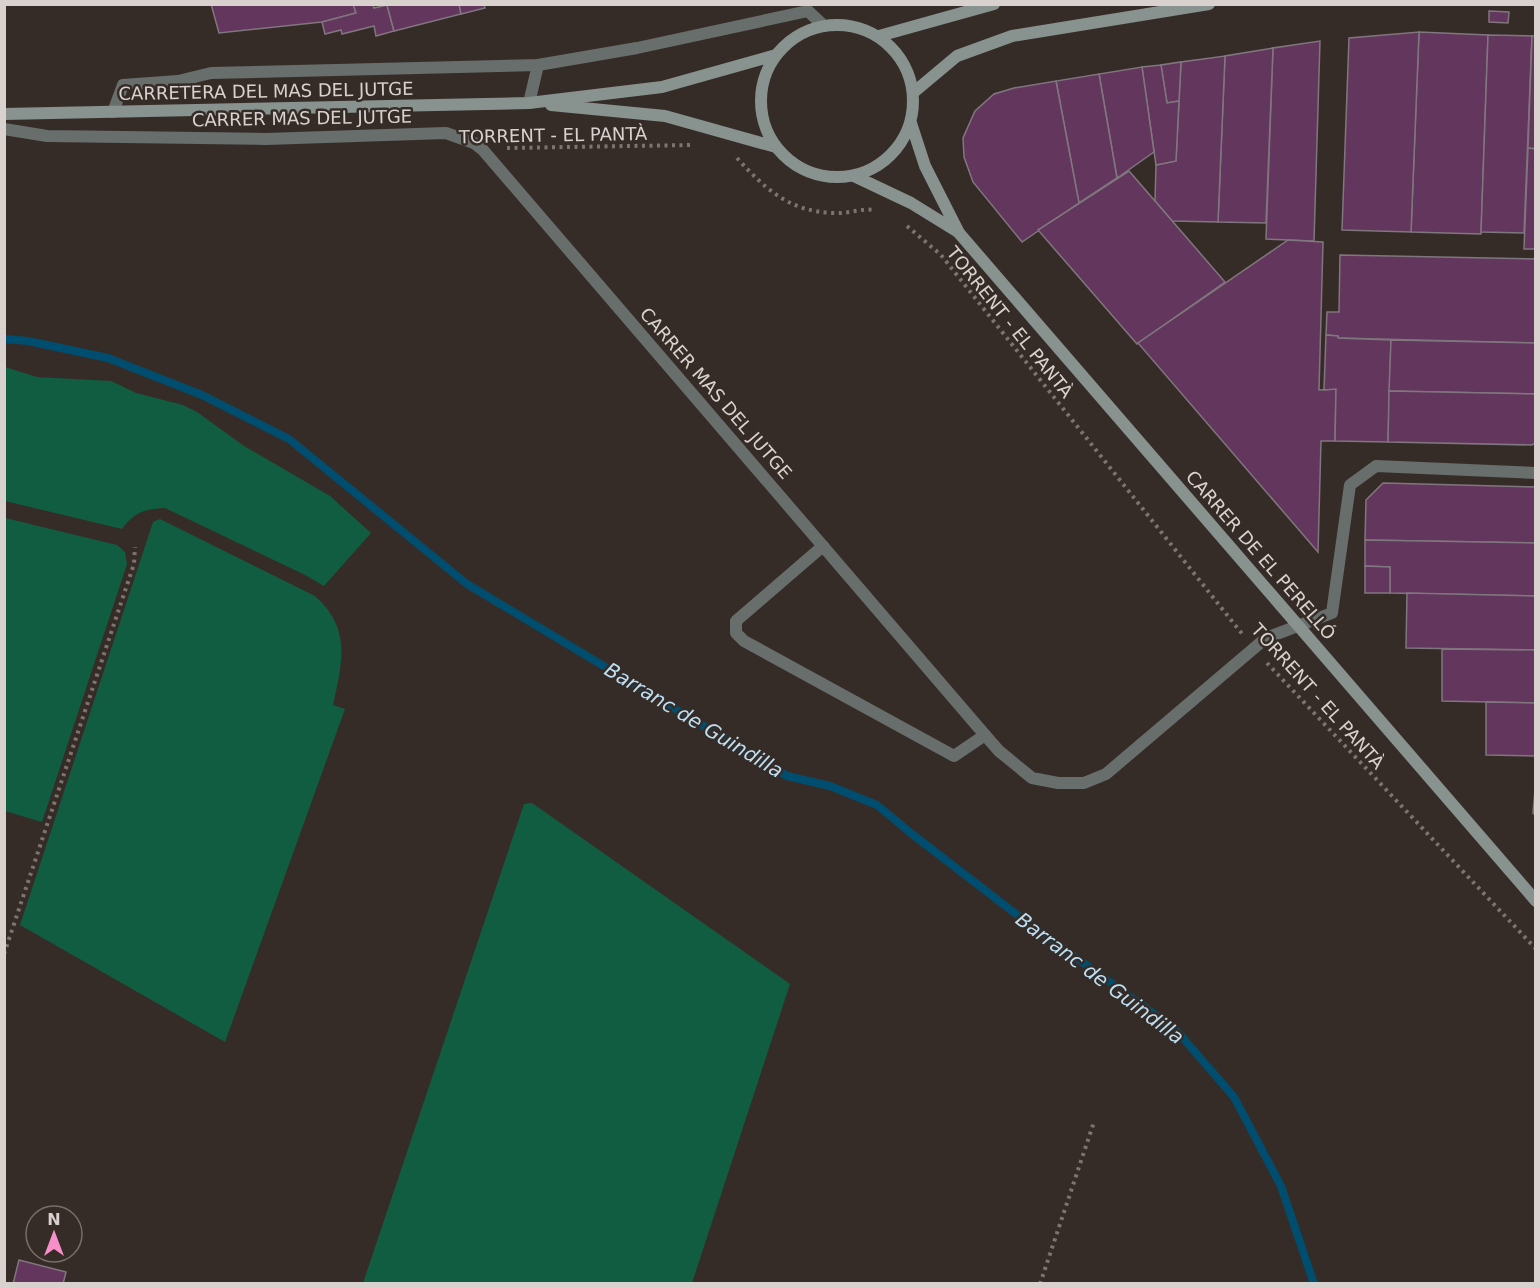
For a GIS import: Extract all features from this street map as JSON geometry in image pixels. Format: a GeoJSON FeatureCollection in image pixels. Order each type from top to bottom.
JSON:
{"type":"FeatureCollection","features":[{"type":"Feature","properties":{"kind":"street"},"geometry":{"type":"LineString","coordinates":[[879,36],[994,4]]}},
{"type":"Feature","properties":{"kind":"street"},"geometry":{"type":"LineString","coordinates":[[914,92],[957,56],[1012,36],[1209,4]]}},
{"type":"Feature","properties":{"kind":"street"},"geometry":{"type":"LineString","coordinates":[[113,112],[123,85],[178,81],[211,73],[538,65],[637,48],[808,11],[824,26]]}},
{"type":"Feature","properties":{"kind":"street"},"geometry":{"type":"LineString","coordinates":[[824,26],[852,26],[879,36],[896,51],[908,70],[914,92],[911,123],[898,147],[879,165],[854,176],[825,177],[798,166],[776,147],[764,126],[760,101],[764,77],[776,55],[797,36],[824,26]]}},
{"type":"Feature","properties":{"kind":"street","name":"CARRETERA DEL MAS DEL JUTGE"},"geometry":{"type":"LineString","coordinates":[[4,114],[529,103],[662,87],[776,55]]}},
{"type":"Feature","properties":{"kind":"street"},"geometry":{"type":"LineString","coordinates":[[529,103],[538,65]]}},
{"type":"Feature","properties":{"kind":"street","name":"CARRETERA DEL MAS DEL JUTGE"},"geometry":{"type":"LineString","coordinates":[[529,103],[664,117],[776,147]]}},
{"type":"Feature","properties":{"kind":"street"},"geometry":{"type":"LineString","coordinates":[[911,123],[925,166],[959,233]]}},
{"type":"Feature","properties":{"kind":"street","name":"CARRER MAS DEL JUTGE"},"geometry":{"type":"LineString","coordinates":[[4,129],[47,136],[266,139],[446,133],[474,143],[483,150],[999,751],[1032,778],[1058,783],[1084,783],[1106,774],[1266,638],[1332,613],[1350,485],[1376,466],[1536,473]]}},
{"type":"Feature","properties":{"kind":"street"},"geometry":{"type":"LineString","coordinates":[[854,176],[911,203],[959,233]]}},
{"type":"Feature","properties":{"kind":"street","name":"CARRER DE EL PERELLÓ"},"geometry":{"type":"LineString","coordinates":[[959,233],[1536,902]]}},
{"type":"Feature","properties":{"kind":"street"},"geometry":{"type":"LineString","coordinates":[[823,546],[736,621],[736,633],[744,641],[954,756],[985,735]]}},
{"type":"Feature","properties":{"kind":"path","name":"TORRENT - EL PANTÀ"},"geometry":{"type":"LineString","coordinates":[[483,150],[701,145]]}},
{"type":"Feature","properties":{"kind":"path"},"geometry":{"type":"LineString","coordinates":[[735,156],[762,185],[798,207],[835,213],[868,209],[879,211]]}},
{"type":"Feature","properties":{"kind":"path","name":"TORRENT - EL PANTÀ"},"geometry":{"type":"LineString","coordinates":[[900,220],[941,255],[1254,648],[1536,950]]}},
{"type":"Feature","properties":{"kind":"path"},"geometry":{"type":"LineString","coordinates":[[4,954],[134,564],[135,547]]}},
{"type":"Feature","properties":{"kind":"path"},"geometry":{"type":"LineString","coordinates":[[1040,1284],[1094,1122]]}},
{"type":"Feature","properties":{"kind":"green space"},"geometry":{"type":"Polygon","coordinates":[[[5,367],[37,377],[111,381],[136,393],[183,405],[197,412],[244,446],[330,496],[371,533],[324,586],[165,508],[140,512],[122,529],[5,501],[5,367]]]}},
{"type":"Feature","properties":{"kind":"green space"},"geometry":{"type":"Polygon","coordinates":[[[5,518],[117,545],[125,552],[127,564],[42,822],[5,811],[5,518]]]}},
{"type":"Feature","properties":{"kind":"green space"},"geometry":{"type":"Polygon","coordinates":[[[160,519],[315,596],[327,608],[335,621],[341,647],[341,661],[333,705],[345,709],[225,1042],[20,925],[153,522],[160,519]]]}},
{"type":"Feature","properties":{"kind":"green space"},"geometry":{"type":"Polygon","coordinates":[[[532,803],[790,984],[692,1283],[363,1283],[524,804],[532,803]]]}},
{"type":"Feature","properties":{"kind":"building"},"geometry":{"type":"Polygon","coordinates":[[[211,4],[353,4],[356,13],[322,22],[219,33],[211,4]]]}},
{"type":"Feature","properties":{"kind":"building"},"geometry":{"type":"Polygon","coordinates":[[[353,4],[373,4],[374,8],[387,5],[394,31],[376,36],[374,26],[342,34],[341,30],[325,34],[322,22],[356,13],[353,4]]]}},
{"type":"Feature","properties":{"kind":"building"},"geometry":{"type":"Polygon","coordinates":[[[459,4],[461,14],[394,31],[387,5],[459,4]]]}},
{"type":"Feature","properties":{"kind":"building"},"geometry":{"type":"Polygon","coordinates":[[[459,4],[484,4],[485,8],[461,14],[459,4]]]}},
{"type":"Feature","properties":{"kind":"building"},"geometry":{"type":"Polygon","coordinates":[[[1489,11],[1509,12],[1508,23],[1489,22],[1489,11]]]}},
{"type":"Feature","properties":{"kind":"building"},"geometry":{"type":"Polygon","coordinates":[[[1419,32],[1488,35],[1481,234],[1411,232],[1419,32]]]}},
{"type":"Feature","properties":{"kind":"building"},"geometry":{"type":"Polygon","coordinates":[[[1419,32],[1411,232],[1342,230],[1349,38],[1419,32]]]}},
{"type":"Feature","properties":{"kind":"building"},"geometry":{"type":"Polygon","coordinates":[[[1488,35],[1532,36],[1524,233],[1481,232],[1488,35]]]}},
{"type":"Feature","properties":{"kind":"building"},"geometry":{"type":"Polygon","coordinates":[[[1532,36],[1536,36],[1536,149],[1528,148],[1532,36]]]}},
{"type":"Feature","properties":{"kind":"building"},"geometry":{"type":"Polygon","coordinates":[[[1320,41],[1314,241],[1266,239],[1273,48],[1320,41]]]}},
{"type":"Feature","properties":{"kind":"building"},"geometry":{"type":"Polygon","coordinates":[[[1273,48],[1266,223],[1218,222],[1225,56],[1273,48]]]}},
{"type":"Feature","properties":{"kind":"building"},"geometry":{"type":"Polygon","coordinates":[[[1225,56],[1218,222],[1172,221],[1155,201],[1156,165],[1176,161],[1181,62],[1225,56]]]}},
{"type":"Feature","properties":{"kind":"building"},"geometry":{"type":"Polygon","coordinates":[[[1181,62],[1179,101],[1167,103],[1161,65],[1181,62]]]}},
{"type":"Feature","properties":{"kind":"building"},"geometry":{"type":"Polygon","coordinates":[[[1161,65],[1167,103],[1179,101],[1176,161],[1156,165],[1142,67],[1161,65]]]}},
{"type":"Feature","properties":{"kind":"building"},"geometry":{"type":"Polygon","coordinates":[[[1142,67],[1154,152],[1117,178],[1099,74],[1142,67]]]}},
{"type":"Feature","properties":{"kind":"building"},"geometry":{"type":"Polygon","coordinates":[[[1099,74],[1117,178],[1079,203],[1056,81],[1099,74]]]}},
{"type":"Feature","properties":{"kind":"building"},"geometry":{"type":"Polygon","coordinates":[[[1056,81],[1079,203],[1022,242],[973,182],[964,157],[963,138],[975,111],[994,94],[1056,81]]]}},
{"type":"Feature","properties":{"kind":"building"},"geometry":{"type":"Polygon","coordinates":[[[1528,148],[1536,149],[1536,249],[1524,249],[1528,148]]]}},
{"type":"Feature","properties":{"kind":"building"},"geometry":{"type":"Polygon","coordinates":[[[1129,171],[1225,282],[1137,344],[1038,230],[1129,171]]]}},
{"type":"Feature","properties":{"kind":"building"},"geometry":{"type":"Polygon","coordinates":[[[1288,240],[1323,242],[1319,390],[1336,389],[1335,441],[1321,441],[1318,552],[1138,343],[1288,240]]]}},
{"type":"Feature","properties":{"kind":"building"},"geometry":{"type":"Polygon","coordinates":[[[1340,255],[1536,259],[1536,343],[1338,338],[1338,336],[1326,335],[1327,312],[1339,312],[1340,255]]]}},
{"type":"Feature","properties":{"kind":"building"},"geometry":{"type":"Polygon","coordinates":[[[1326,335],[1338,336],[1338,338],[1391,340],[1388,442],[1335,441],[1336,389],[1324,390],[1326,335]]]}},
{"type":"Feature","properties":{"kind":"building"},"geometry":{"type":"Polygon","coordinates":[[[1391,340],[1536,343],[1536,394],[1389,391],[1391,340]]]}},
{"type":"Feature","properties":{"kind":"building"},"geometry":{"type":"Polygon","coordinates":[[[1389,391],[1536,394],[1536,442],[1532,445],[1388,442],[1389,391]]]}},
{"type":"Feature","properties":{"kind":"building"},"geometry":{"type":"Polygon","coordinates":[[[1383,483],[1536,487],[1536,543],[1365,540],[1366,500],[1383,483]]]}},
{"type":"Feature","properties":{"kind":"building"},"geometry":{"type":"Polygon","coordinates":[[[1365,540],[1536,543],[1536,596],[1390,593],[1390,567],[1365,566],[1365,540]]]}},
{"type":"Feature","properties":{"kind":"building"},"geometry":{"type":"Polygon","coordinates":[[[1365,566],[1390,567],[1390,593],[1365,593],[1365,566]]]}},
{"type":"Feature","properties":{"kind":"building"},"geometry":{"type":"Polygon","coordinates":[[[1407,593],[1536,596],[1536,650],[1406,648],[1407,593]]]}},
{"type":"Feature","properties":{"kind":"building"},"geometry":{"type":"Polygon","coordinates":[[[1442,649],[1536,650],[1536,703],[1442,701],[1442,649]]]}},
{"type":"Feature","properties":{"kind":"building"},"geometry":{"type":"Polygon","coordinates":[[[1486,702],[1536,703],[1536,756],[1486,755],[1486,702]]]}},
{"type":"Feature","properties":{"kind":"building"},"geometry":{"type":"Polygon","coordinates":[[[1536,778],[1536,816],[1533,813],[1536,778]]]}},
{"type":"Feature","properties":{"kind":"building"},"geometry":{"type":"Polygon","coordinates":[[[19,1260],[24,1261],[24,1264],[35,1264],[66,1272],[63,1284],[13,1284],[19,1260]]]}},
{"type":"Feature","properties":{"kind":"waterway","name":"Barranc de Guindilla"},"geometry":{"type":"LineString","coordinates":[[4,339],[28,341],[108,358],[202,395],[289,439],[467,584],[787,776],[830,786],[877,805],[1020,917],[1176,1030],[1234,1097],[1281,1186],[1314,1284]]}}]}
